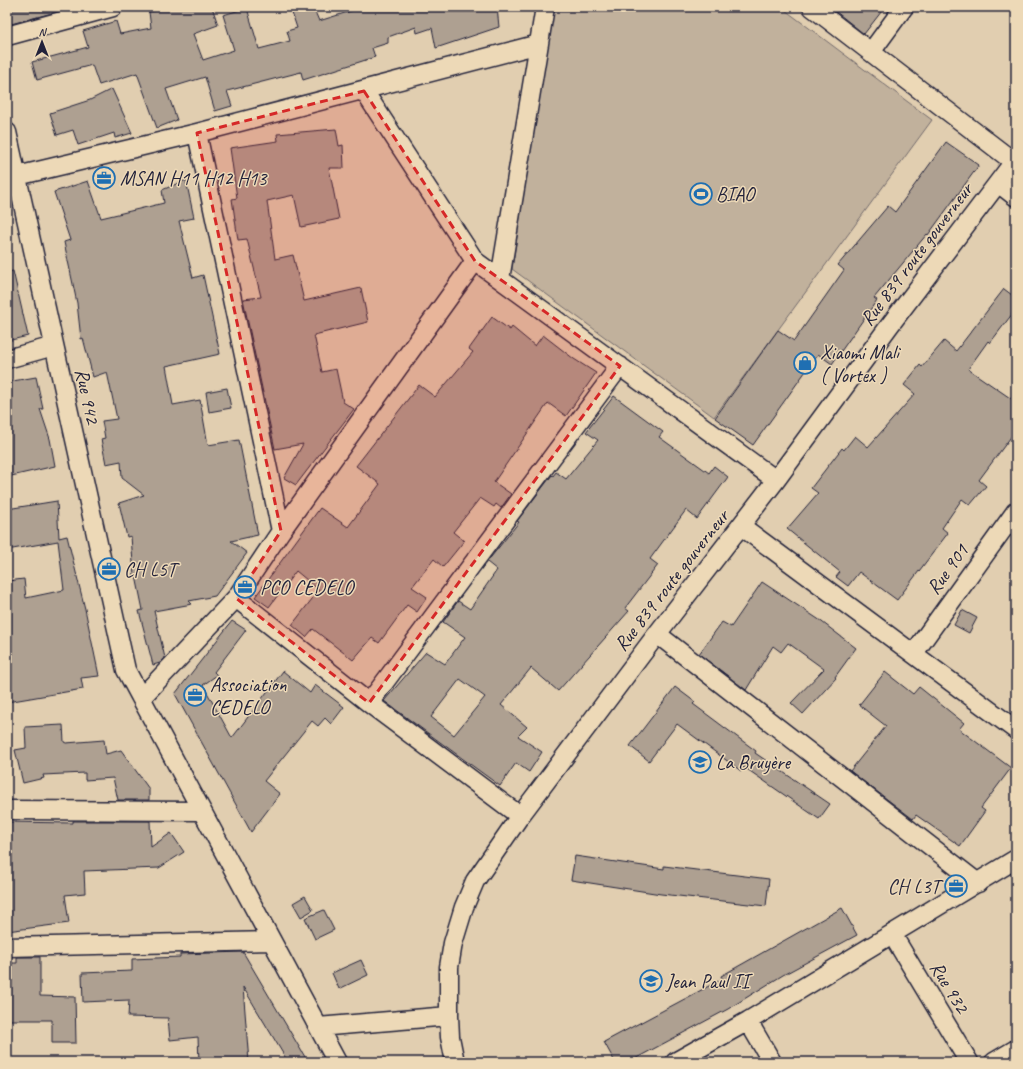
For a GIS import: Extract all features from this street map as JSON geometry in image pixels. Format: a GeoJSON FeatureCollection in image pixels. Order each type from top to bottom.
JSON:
{"type":"FeatureCollection","features":[{"type":"Feature","properties":{"kind":"street"},"geometry":{"type":"LineString","coordinates":[[7,36],[113,7]]}},
{"type":"Feature","properties":{"kind":"street"},"geometry":{"type":"LineString","coordinates":[[500,279],[545,7]]}},
{"type":"Feature","properties":{"kind":"street"},"geometry":{"type":"LineString","coordinates":[[812,7],[1015,161]]}},
{"type":"Feature","properties":{"kind":"street"},"geometry":{"type":"LineString","coordinates":[[871,52],[904,7]]}},
{"type":"Feature","properties":{"kind":"street"},"geometry":{"type":"LineString","coordinates":[[17,176],[364,91],[539,44]]}},
{"type":"Feature","properties":{"kind":"street"},"geometry":{"type":"LineString","coordinates":[[364,91],[475,261],[776,480]]}},
{"type":"Feature","properties":{"kind":"street","name":"Rue 942"},"geometry":{"type":"LineString","coordinates":[[7,132],[126,670],[336,1062]]}},
{"type":"Feature","properties":{"kind":"street"},"geometry":{"type":"LineString","coordinates":[[197,133],[281,531]]}},
{"type":"Feature","properties":{"kind":"street","name":"Rue 839 route gouverneur"},"geometry":{"type":"LineString","coordinates":[[455,1062],[450,1036],[449,967],[453,943],[464,907],[475,881],[520,816],[657,634],[776,480],[890,325],[1015,161]]}},
{"type":"Feature","properties":{"kind":"street"},"geometry":{"type":"LineString","coordinates":[[998,183],[1016,197]]}},
{"type":"Feature","properties":{"kind":"street"},"geometry":{"type":"LineString","coordinates":[[141,698],[236,598],[281,531],[475,261]]}},
{"type":"Feature","properties":{"kind":"street"},"geometry":{"type":"LineString","coordinates":[[7,360],[54,346]]}},
{"type":"Feature","properties":{"kind":"street"},"geometry":{"type":"LineString","coordinates":[[369,703],[620,366]]}},
{"type":"Feature","properties":{"kind":"street","name":"Rue 901"},"geometry":{"type":"LineString","coordinates":[[914,653],[1016,511]]}},
{"type":"Feature","properties":{"kind":"street"},"geometry":{"type":"LineString","coordinates":[[741,526],[1016,730]]}},
{"type":"Feature","properties":{"kind":"street"},"geometry":{"type":"LineString","coordinates":[[236,598],[369,703],[520,816]]}},
{"type":"Feature","properties":{"kind":"street"},"geometry":{"type":"LineString","coordinates":[[657,634],[978,882]]}},
{"type":"Feature","properties":{"kind":"street"},"geometry":{"type":"LineString","coordinates":[[7,810],[202,811]]}},
{"type":"Feature","properties":{"kind":"street"},"geometry":{"type":"LineString","coordinates":[[675,1062],[748,1020],[1016,859]]}},
{"type":"Feature","properties":{"kind":"street","name":"Rue 932"},"geometry":{"type":"LineString","coordinates":[[892,934],[969,1062]]}},
{"type":"Feature","properties":{"kind":"street"},"geometry":{"type":"LineString","coordinates":[[7,947],[272,941]]}},
{"type":"Feature","properties":{"kind":"street"},"geometry":{"type":"LineString","coordinates":[[318,1027],[449,1016]]}},
{"type":"Feature","properties":{"kind":"street"},"geometry":{"type":"LineString","coordinates":[[748,1020],[772,1062]]}},
{"type":"Feature","properties":{"kind":"street"},"geometry":{"type":"LineString","coordinates":[[994,1062],[1016,1050]]}},
{"type":"Feature","properties":{"kind":"highlighted area"},"geometry":{"type":"Polygon","coordinates":[[[364,91],[475,261],[620,366],[369,703],[236,598],[281,531],[197,133],[364,91]]]}},
{"type":"Feature","properties":{"kind":"shaded area","name":"BIAO"},"geometry":{"type":"Polygon","coordinates":[[[553,7],[781,7],[932,120],[714,417],[512,269],[553,7]]]}},
{"type":"Feature","properties":{"kind":"building"},"geometry":{"type":"Polygon","coordinates":[[[7,7],[60,7],[60,11],[11,24],[7,7]]]}},
{"type":"Feature","properties":{"kind":"building"},"geometry":{"type":"Polygon","coordinates":[[[173,7],[212,7],[218,25],[193,34],[203,60],[234,50],[223,15],[247,8],[259,49],[290,41],[287,31],[297,28],[290,7],[313,7],[319,21],[364,7],[497,7],[499,27],[436,48],[432,28],[417,33],[416,27],[388,37],[388,43],[372,48],[375,57],[303,80],[301,72],[227,91],[232,106],[215,111],[205,77],[166,89],[177,120],[157,128],[137,73],[99,85],[92,65],[37,80],[32,62],[88,47],[83,31],[116,21],[120,34],[151,28],[149,12],[173,7]]]}},
{"type":"Feature","properties":{"kind":"building"},"geometry":{"type":"Polygon","coordinates":[[[830,7],[885,7],[864,34],[830,7]]]}},
{"type":"Feature","properties":{"kind":"building"},"geometry":{"type":"Polygon","coordinates":[[[112,89],[132,133],[115,138],[114,133],[78,145],[73,130],[57,135],[50,113],[90,100],[112,89]]]}},
{"type":"Feature","properties":{"kind":"building"},"geometry":{"type":"Polygon","coordinates":[[[336,129],[339,146],[343,145],[344,168],[329,168],[339,219],[301,227],[294,195],[267,201],[275,259],[293,255],[304,301],[361,288],[368,322],[314,335],[322,372],[336,369],[343,402],[354,409],[296,485],[284,478],[303,444],[275,449],[243,299],[261,297],[247,239],[238,240],[232,199],[237,198],[230,148],[278,141],[277,134],[336,129]]]}},
{"type":"Feature","properties":{"kind":"building"},"geometry":{"type":"Polygon","coordinates":[[[946,142],[979,165],[928,235],[927,234],[874,298],[877,300],[832,364],[818,354],[753,445],[715,418],[778,330],[794,341],[844,270],[838,265],[888,206],[895,212],[946,142]]]}},
{"type":"Feature","properties":{"kind":"building"},"geometry":{"type":"Polygon","coordinates":[[[186,180],[194,218],[179,221],[193,278],[203,275],[220,354],[166,366],[173,405],[200,400],[208,445],[239,440],[258,535],[231,541],[247,553],[215,596],[189,601],[192,604],[154,611],[165,658],[160,663],[153,665],[139,611],[143,610],[136,576],[134,577],[131,536],[127,537],[119,503],[144,495],[122,478],[121,461],[106,464],[101,439],[105,438],[102,421],[117,419],[107,372],[93,377],[83,338],[81,339],[77,303],[64,242],[70,240],[54,192],[88,181],[101,218],[164,203],[162,190],[186,180]]]}},
{"type":"Feature","properties":{"kind":"building"},"geometry":{"type":"Polygon","coordinates":[[[13,271],[28,336],[7,341],[7,272],[13,271]]]}},
{"type":"Feature","properties":{"kind":"building"},"geometry":{"type":"Polygon","coordinates":[[[1004,289],[1016,298],[1016,309],[990,343],[988,341],[968,369],[1016,402],[1016,430],[979,480],[986,486],[970,505],[962,499],[942,528],[948,533],[897,600],[859,572],[848,586],[836,577],[840,572],[787,529],[818,493],[811,488],[842,448],[844,450],[855,436],[868,447],[915,394],[904,385],[920,365],[922,367],[944,341],[956,351],[1004,289]]]}},
{"type":"Feature","properties":{"kind":"building"},"geometry":{"type":"Polygon","coordinates":[[[492,317],[510,330],[512,327],[535,346],[543,335],[574,359],[596,373],[566,416],[548,403],[494,482],[511,494],[501,508],[496,504],[494,507],[480,498],[453,532],[464,541],[443,567],[434,559],[412,587],[427,597],[417,612],[407,605],[379,643],[372,638],[353,660],[313,629],[306,637],[292,625],[319,590],[296,571],[269,607],[255,597],[320,508],[348,527],[380,484],[356,466],[419,385],[435,397],[473,352],[469,349],[492,317]]]}},
{"type":"Feature","properties":{"kind":"building"},"geometry":{"type":"Polygon","coordinates":[[[36,377],[43,409],[40,409],[50,439],[55,466],[7,477],[7,382],[36,377]]]}},
{"type":"Feature","properties":{"kind":"building"},"geometry":{"type":"Polygon","coordinates":[[[227,388],[231,408],[209,412],[206,392],[227,388]]]}},
{"type":"Feature","properties":{"kind":"building"},"geometry":{"type":"Polygon","coordinates":[[[614,396],[663,432],[659,437],[709,473],[714,466],[728,477],[697,519],[686,510],[650,559],[658,565],[625,608],[629,611],[558,691],[531,668],[501,705],[527,727],[518,736],[542,752],[529,772],[516,763],[500,786],[384,701],[426,652],[445,664],[465,637],[443,622],[458,601],[470,609],[497,570],[487,562],[519,522],[517,521],[552,475],[553,476],[556,472],[566,479],[598,440],[586,432],[614,396]],[[460,679],[431,717],[454,735],[485,697],[460,679]]]}},
{"type":"Feature","properties":{"kind":"building"},"geometry":{"type":"Polygon","coordinates":[[[57,501],[59,538],[67,536],[85,609],[99,676],[81,678],[83,689],[7,702],[7,581],[24,579],[26,598],[64,590],[58,541],[7,550],[7,509],[57,501]]]}},
{"type":"Feature","properties":{"kind":"building"},"geometry":{"type":"Polygon","coordinates":[[[762,582],[818,619],[856,648],[835,677],[836,678],[803,714],[791,703],[824,669],[788,643],[781,652],[773,646],[746,690],[699,654],[722,622],[731,627],[762,582]]]}},
{"type":"Feature","properties":{"kind":"building"},"geometry":{"type":"Polygon","coordinates":[[[962,610],[977,618],[969,633],[954,625],[962,610]]]}},
{"type":"Feature","properties":{"kind":"building"},"geometry":{"type":"Polygon","coordinates":[[[232,621],[246,630],[214,672],[217,675],[203,685],[232,738],[283,671],[310,693],[315,685],[344,707],[331,724],[325,718],[318,726],[312,721],[264,781],[280,794],[251,832],[175,694],[232,621]]]}},
{"type":"Feature","properties":{"kind":"building"},"geometry":{"type":"Polygon","coordinates":[[[885,672],[913,694],[919,687],[964,723],[959,729],[1011,768],[981,808],[985,811],[960,846],[916,815],[913,819],[850,771],[886,726],[859,705],[885,672]]]}},
{"type":"Feature","properties":{"kind":"building"},"geometry":{"type":"Polygon","coordinates":[[[675,687],[695,702],[693,704],[756,751],[755,753],[830,804],[819,819],[744,767],[741,771],[677,724],[649,761],[630,746],[675,687]]]}},
{"type":"Feature","properties":{"kind":"building"},"geometry":{"type":"Polygon","coordinates":[[[63,725],[64,742],[66,743],[104,740],[106,754],[121,750],[149,789],[149,800],[118,800],[113,778],[85,780],[85,773],[43,775],[44,778],[23,783],[15,750],[26,748],[25,727],[63,725]]]}},
{"type":"Feature","properties":{"kind":"building"},"geometry":{"type":"Polygon","coordinates":[[[73,821],[150,821],[151,847],[171,833],[184,852],[159,868],[84,871],[85,893],[65,895],[69,923],[7,931],[7,822],[73,823],[73,821]]]}},
{"type":"Feature","properties":{"kind":"building"},"geometry":{"type":"Polygon","coordinates":[[[575,856],[664,869],[664,866],[769,879],[766,906],[661,894],[571,880],[575,856]]]}},
{"type":"Feature","properties":{"kind":"building"},"geometry":{"type":"Polygon","coordinates":[[[305,896],[313,910],[301,917],[293,903],[305,896]]]}},
{"type":"Feature","properties":{"kind":"building"},"geometry":{"type":"Polygon","coordinates":[[[842,908],[857,935],[783,975],[728,1009],[629,1062],[615,1062],[604,1042],[722,979],[721,976],[842,908]]]}},
{"type":"Feature","properties":{"kind":"building"},"geometry":{"type":"Polygon","coordinates":[[[324,910],[334,930],[315,939],[305,918],[324,910]]]}},
{"type":"Feature","properties":{"kind":"building"},"geometry":{"type":"Polygon","coordinates":[[[243,952],[308,1062],[288,1062],[243,987],[249,1062],[199,1062],[198,1037],[170,1040],[168,1018],[128,1017],[129,1000],[83,1002],[82,973],[132,971],[132,959],[180,957],[180,954],[243,952]]]}},
{"type":"Feature","properties":{"kind":"building"},"geometry":{"type":"Polygon","coordinates":[[[17,957],[40,957],[40,996],[75,997],[76,1043],[52,1043],[52,1020],[7,1020],[7,963],[17,963],[17,957]]]}},
{"type":"Feature","properties":{"kind":"building"},"geometry":{"type":"Polygon","coordinates":[[[361,960],[368,975],[339,989],[332,973],[361,960]]]}},
{"type":"Feature","properties":{"kind":"place","name":"MSAN H11 H12 H13"},"geometry":{"type":"Point","coordinates":[104,178]}},
{"type":"Feature","properties":{"kind":"place","name":"BIAO"},"geometry":{"type":"Point","coordinates":[701,194]}},
{"type":"Feature","properties":{"kind":"place","name":"Xiaomi Mali ( Vortex )"},"geometry":{"type":"Point","coordinates":[805,363]}},
{"type":"Feature","properties":{"kind":"place","name":"CH L5T"},"geometry":{"type":"Point","coordinates":[109,569]}},
{"type":"Feature","properties":{"kind":"place","name":"PCO CEDELO"},"geometry":{"type":"Point","coordinates":[245,587]}},
{"type":"Feature","properties":{"kind":"place","name":"Association CEDELO"},"geometry":{"type":"Point","coordinates":[195,695]}},
{"type":"Feature","properties":{"kind":"place","name":"La Bruyère"},"geometry":{"type":"Point","coordinates":[700,762]}},
{"type":"Feature","properties":{"kind":"place","name":"CH L3T"},"geometry":{"type":"Point","coordinates":[956,886]}},
{"type":"Feature","properties":{"kind":"place","name":"Jean Paul II"},"geometry":{"type":"Point","coordinates":[651,981]}}]}
